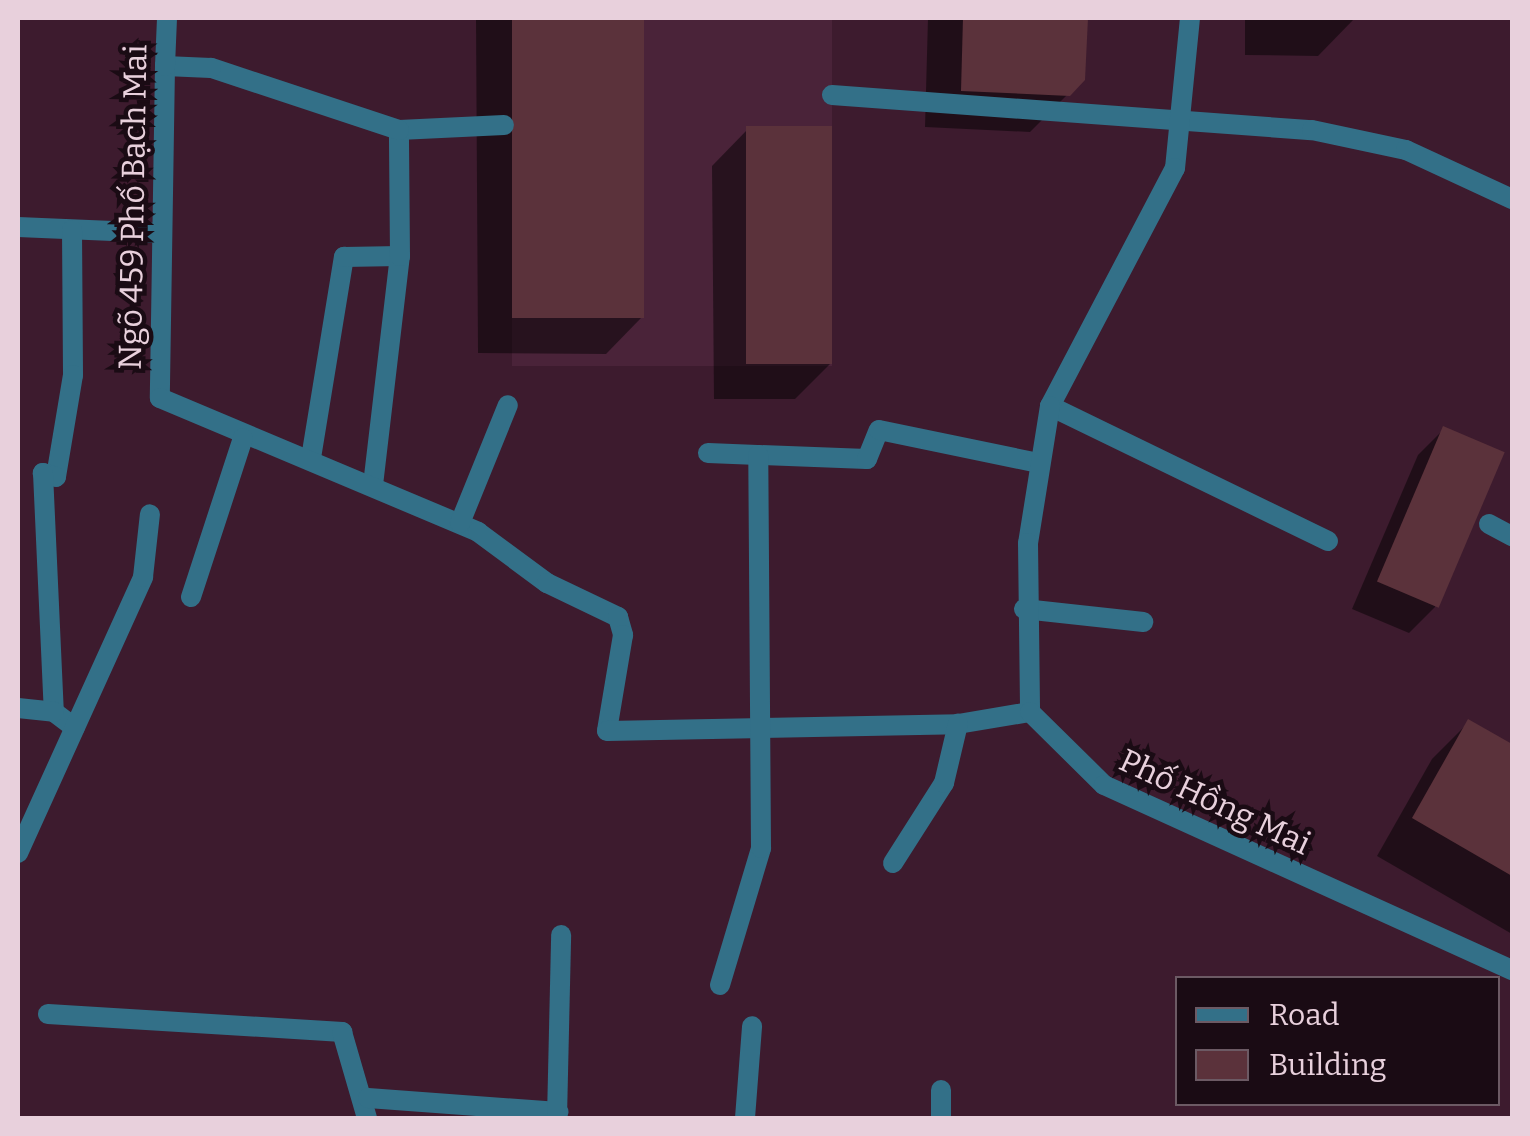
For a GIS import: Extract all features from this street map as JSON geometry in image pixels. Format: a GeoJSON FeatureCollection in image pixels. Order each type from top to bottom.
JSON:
{"type":"FeatureCollection","features":[{"type":"Feature","properties":{"kind":"street","name":"Ngõ 459 Phố Bạch Mai"},"geometry":{"type":"LineString","coordinates":[[167,18],[160,233],[160,398],[243,438]]}},
{"type":"Feature","properties":{"kind":"street"},"geometry":{"type":"LineString","coordinates":[[191,598],[243,438],[311,458],[460,524],[618,617],[623,635],[606,730],[695,733],[958,724],[1030,712],[1024,609],[1039,462],[1050,406],[1158,210],[1176,168],[1177,125],[1190,18]]}},
{"type":"Feature","properties":{"kind":"street"},"geometry":{"type":"LineString","coordinates":[[165,66],[211,68],[399,130],[504,125]]}},
{"type":"Feature","properties":{"kind":"street"},"geometry":{"type":"LineString","coordinates":[[832,95],[1368,139],[1512,199]]}},
{"type":"Feature","properties":{"kind":"street"},"geometry":{"type":"LineString","coordinates":[[373,485],[400,256],[399,130]]}},
{"type":"Feature","properties":{"kind":"street"},"geometry":{"type":"LineString","coordinates":[[18,227],[160,233]]}},
{"type":"Feature","properties":{"kind":"street"},"geometry":{"type":"LineString","coordinates":[[54,712],[43,473],[56,477],[73,375],[72,230]]}},
{"type":"Feature","properties":{"kind":"street"},"geometry":{"type":"LineString","coordinates":[[311,458],[344,257],[400,256]]}},
{"type":"Feature","properties":{"kind":"street"},"geometry":{"type":"LineString","coordinates":[[460,524],[508,406]]}},
{"type":"Feature","properties":{"kind":"street"},"geometry":{"type":"LineString","coordinates":[[1050,406],[1328,541]]}},
{"type":"Feature","properties":{"kind":"street"},"geometry":{"type":"LineString","coordinates":[[708,454],[867,459],[879,430],[1039,462]]}},
{"type":"Feature","properties":{"kind":"street"},"geometry":{"type":"LineString","coordinates":[[720,985],[761,848],[758,455]]}},
{"type":"Feature","properties":{"kind":"street"},"geometry":{"type":"LineString","coordinates":[[18,854],[25,816],[74,728],[143,576],[150,514]]}},
{"type":"Feature","properties":{"kind":"street"},"geometry":{"type":"LineString","coordinates":[[1489,524],[1512,536]]}},
{"type":"Feature","properties":{"kind":"street"},"geometry":{"type":"LineString","coordinates":[[1024,609],[1143,622]]}},
{"type":"Feature","properties":{"kind":"street"},"geometry":{"type":"LineString","coordinates":[[18,708],[54,712],[74,728]]}},
{"type":"Feature","properties":{"kind":"street","name":"Phố Hồng Mai"},"geometry":{"type":"LineString","coordinates":[[1030,712],[1104,785],[1512,970]]}},
{"type":"Feature","properties":{"kind":"street"},"geometry":{"type":"LineString","coordinates":[[893,862],[944,783],[958,724]]}},
{"type":"Feature","properties":{"kind":"street"},"geometry":{"type":"LineString","coordinates":[[48,1014],[342,1032],[367,1108],[558,1116],[561,935]]}},
{"type":"Feature","properties":{"kind":"street"},"geometry":{"type":"LineString","coordinates":[[745,1118],[752,1026]]}},
{"type":"Feature","properties":{"kind":"street"},"geometry":{"type":"LineString","coordinates":[[941,1090],[941,1118]]}},
{"type":"Feature","properties":{"kind":"shaded area"},"geometry":{"type":"Polygon","coordinates":[[[512,18],[832,18],[832,366],[512,366],[512,18]]]}},
{"type":"Feature","properties":{"kind":"building"},"geometry":{"type":"Polygon","coordinates":[[[512,18],[644,18],[644,318],[512,318],[512,18]]]}},
{"type":"Feature","properties":{"kind":"building"},"geometry":{"type":"Polygon","coordinates":[[[963,18],[1088,18],[1085,80],[1070,96],[961,91],[963,18]]]}},
{"type":"Feature","properties":{"kind":"building"},"geometry":{"type":"Polygon","coordinates":[[[746,126],[832,126],[832,364],[746,364],[746,126]]]}},
{"type":"Feature","properties":{"kind":"building"},"geometry":{"type":"Polygon","coordinates":[[[1443,426],[1505,452],[1439,608],[1377,582],[1443,426]]]}},
{"type":"Feature","properties":{"kind":"building"},"geometry":{"type":"Polygon","coordinates":[[[1468,719],[1512,744],[1512,876],[1412,818],[1468,719]]]}}]}
